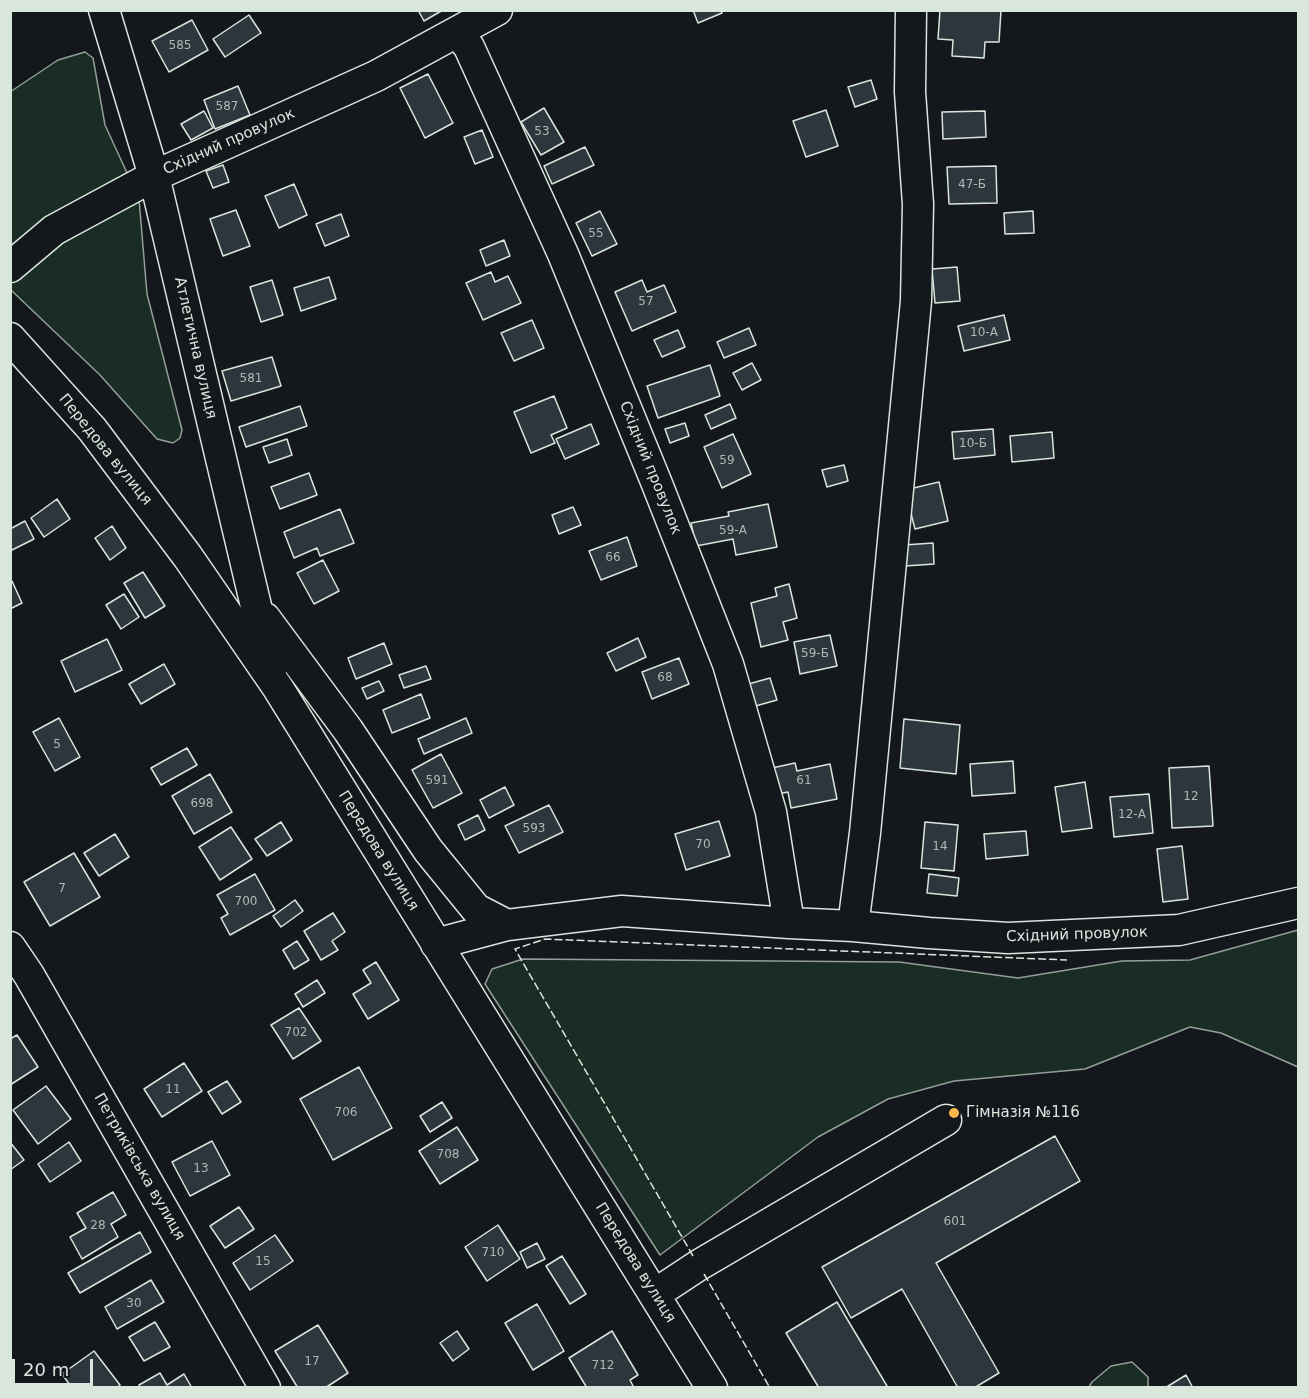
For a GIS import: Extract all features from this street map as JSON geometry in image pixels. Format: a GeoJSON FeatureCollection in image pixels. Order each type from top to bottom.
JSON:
{"type":"FeatureCollection","features":[{"type":"Feature","properties":{"kind":"street","name":"Атлетична вулиця"},"geometry":{"type":"LineString","coordinates":[[105,10],[154,176],[256,606],[278,688]]}},
{"type":"Feature","properties":{"kind":"street","name":"Східний провулок"},"geometry":{"type":"LineString","coordinates":[[10,267],[54,230],[154,176],[376,76],[497,10]]}},
{"type":"Feature","properties":{"kind":"street"},"geometry":{"type":"LineString","coordinates":[[853,926],[866,833],[916,301],[918,204],[910,92],[911,10]]}},
{"type":"Feature","properties":{"kind":"street","name":"Східний провулок"},"geometry":{"type":"LineString","coordinates":[[457,32],[469,47],[563,254],[728,664],[771,812],[789,923]]}},
{"type":"Feature","properties":{"kind":"street","name":"Передова вулиця"},"geometry":{"type":"LineString","coordinates":[[10,338],[92,429],[188,557],[278,688],[655,1294],[703,1385]]}},
{"type":"Feature","properties":{"kind":"street"},"geometry":{"type":"LineString","coordinates":[[256,606],[348,730],[428,850],[477,909],[507,926]]}},
{"type":"Feature","properties":{"kind":"street","name":"Східний провулок"},"geometry":{"type":"LineString","coordinates":[[436,944],[507,926],[622,911],[1008,938],[1179,930],[1299,903]]}},
{"type":"Feature","properties":{"kind":"street","name":"Петриківська вулиця"},"geometry":{"type":"LineString","coordinates":[[10,947],[29,975],[265,1388]]}},
{"type":"Feature","properties":{"kind":"street"},"geometry":{"type":"LineString","coordinates":[[655,1294],[699,1265],[946,1120]]}},
{"type":"Feature","properties":{"kind":"green space"},"geometry":{"type":"Polygon","coordinates":[[[85,52],[93,58],[105,125],[139,199],[147,294],[182,430],[180,438],[173,443],[157,439],[100,375],[11,290],[10,92],[58,60],[85,52]]]}},
{"type":"Feature","properties":{"kind":"green space"},"geometry":{"type":"Polygon","coordinates":[[[1298,930],[1298,1067],[1221,1033],[1190,1027],[1085,1069],[954,1081],[888,1099],[818,1137],[660,1255],[485,984],[492,969],[523,959],[899,962],[1018,978],[1122,961],[1190,960],[1298,930]]]}},
{"type":"Feature","properties":{"kind":"green space"},"geometry":{"type":"Polygon","coordinates":[[[1132,1362],[1148,1377],[1148,1387],[1089,1387],[1111,1366],[1132,1362]]]}},
{"type":"Feature","properties":{"kind":"building"},"geometry":{"type":"Polygon","coordinates":[[[418,10],[443,10],[424,21],[418,10]]]}},
{"type":"Feature","properties":{"kind":"building"},"geometry":{"type":"Polygon","coordinates":[[[693,10],[721,10],[722,13],[698,23],[693,10]]]}},
{"type":"Feature","properties":{"kind":"building"},"geometry":{"type":"Polygon","coordinates":[[[940,10],[1001,10],[999,42],[985,42],[984,58],[952,56],[953,40],[938,39],[940,10]]]}},
{"type":"Feature","properties":{"kind":"building"},"geometry":{"type":"Polygon","coordinates":[[[249,15],[261,33],[225,57],[213,39],[249,15]]]}},
{"type":"Feature","properties":{"kind":"building"},"geometry":{"type":"Polygon","coordinates":[[[192,20],[208,50],[169,72],[152,41],[192,20]]]}},
{"type":"Feature","properties":{"kind":"building"},"geometry":{"type":"Polygon","coordinates":[[[428,74],[453,123],[425,138],[400,88],[428,74]]]}},
{"type":"Feature","properties":{"kind":"building"},"geometry":{"type":"Polygon","coordinates":[[[871,80],[877,99],[855,107],[848,87],[871,80]]]}},
{"type":"Feature","properties":{"kind":"building"},"geometry":{"type":"Polygon","coordinates":[[[238,86],[250,115],[215,129],[204,100],[238,86]]]}},
{"type":"Feature","properties":{"kind":"building"},"geometry":{"type":"Polygon","coordinates":[[[544,108],[564,142],[541,155],[521,122],[544,108]]]}},
{"type":"Feature","properties":{"kind":"building"},"geometry":{"type":"Polygon","coordinates":[[[826,110],[838,146],[806,157],[793,121],[826,110]]]}},
{"type":"Feature","properties":{"kind":"building"},"geometry":{"type":"Polygon","coordinates":[[[204,111],[213,128],[191,140],[181,124],[204,111]]]}},
{"type":"Feature","properties":{"kind":"building"},"geometry":{"type":"Polygon","coordinates":[[[985,111],[986,137],[943,139],[942,112],[985,111]]]}},
{"type":"Feature","properties":{"kind":"building"},"geometry":{"type":"Polygon","coordinates":[[[482,130],[493,157],[475,164],[464,137],[482,130]]]}},
{"type":"Feature","properties":{"kind":"building"},"geometry":{"type":"Polygon","coordinates":[[[585,147],[594,165],[552,184],[544,166],[585,147]]]}},
{"type":"Feature","properties":{"kind":"building"},"geometry":{"type":"Polygon","coordinates":[[[223,165],[229,182],[213,188],[206,171],[223,165]]]}},
{"type":"Feature","properties":{"kind":"building"},"geometry":{"type":"Polygon","coordinates":[[[996,166],[997,203],[949,204],[947,167],[996,166]]]}},
{"type":"Feature","properties":{"kind":"building"},"geometry":{"type":"Polygon","coordinates":[[[294,184],[307,215],[279,228],[265,196],[294,184]]]}},
{"type":"Feature","properties":{"kind":"building"},"geometry":{"type":"Polygon","coordinates":[[[236,210],[250,246],[223,256],[210,219],[236,210]]]}},
{"type":"Feature","properties":{"kind":"building"},"geometry":{"type":"Polygon","coordinates":[[[600,211],[617,244],[592,256],[576,223],[600,211]]]}},
{"type":"Feature","properties":{"kind":"building"},"geometry":{"type":"Polygon","coordinates":[[[1033,211],[1034,233],[1005,234],[1004,213],[1033,211]]]}},
{"type":"Feature","properties":{"kind":"building"},"geometry":{"type":"Polygon","coordinates":[[[341,214],[349,236],[325,246],[316,224],[341,214]]]}},
{"type":"Feature","properties":{"kind":"building"},"geometry":{"type":"Polygon","coordinates":[[[504,240],[510,256],[486,266],[480,250],[504,240]]]}},
{"type":"Feature","properties":{"kind":"building"},"geometry":{"type":"Polygon","coordinates":[[[957,267],[960,301],[935,303],[932,269],[957,267]]]}},
{"type":"Feature","properties":{"kind":"building"},"geometry":{"type":"Polygon","coordinates":[[[491,272],[495,282],[508,276],[521,303],[483,320],[466,283],[491,272]]]}},
{"type":"Feature","properties":{"kind":"building"},"geometry":{"type":"Polygon","coordinates":[[[329,277],[336,299],[301,311],[294,288],[329,277]]]}},
{"type":"Feature","properties":{"kind":"building"},"geometry":{"type":"Polygon","coordinates":[[[272,280],[283,315],[261,322],[250,287],[272,280]]]}},
{"type":"Feature","properties":{"kind":"building"},"geometry":{"type":"Polygon","coordinates":[[[642,280],[647,292],[664,285],[676,312],[632,331],[615,292],[642,280]]]}},
{"type":"Feature","properties":{"kind":"building"},"geometry":{"type":"Polygon","coordinates":[[[1004,315],[1010,340],[964,351],[958,326],[1004,315]]]}},
{"type":"Feature","properties":{"kind":"building"},"geometry":{"type":"Polygon","coordinates":[[[532,320],[544,348],[514,361],[501,333],[532,320]]]}},
{"type":"Feature","properties":{"kind":"building"},"geometry":{"type":"Polygon","coordinates":[[[749,328],[756,345],[724,358],[717,342],[749,328]]]}},
{"type":"Feature","properties":{"kind":"building"},"geometry":{"type":"Polygon","coordinates":[[[678,330],[685,347],[662,357],[654,340],[678,330]]]}},
{"type":"Feature","properties":{"kind":"building"},"geometry":{"type":"Polygon","coordinates":[[[272,357],[281,386],[231,401],[222,371],[272,357]]]}},
{"type":"Feature","properties":{"kind":"building"},"geometry":{"type":"Polygon","coordinates":[[[752,363],[761,380],[742,390],[733,373],[752,363]]]}},
{"type":"Feature","properties":{"kind":"building"},"geometry":{"type":"Polygon","coordinates":[[[710,365],[720,396],[658,418],[647,386],[710,365]]]}},
{"type":"Feature","properties":{"kind":"building"},"geometry":{"type":"Polygon","coordinates":[[[554,396],[567,428],[551,435],[555,443],[531,453],[514,412],[554,396]]]}},
{"type":"Feature","properties":{"kind":"building"},"geometry":{"type":"Polygon","coordinates":[[[730,404],[736,418],[711,429],[705,415],[730,404]]]}},
{"type":"Feature","properties":{"kind":"building"},"geometry":{"type":"Polygon","coordinates":[[[300,406],[307,426],[246,447],[239,427],[300,406]]]}},
{"type":"Feature","properties":{"kind":"building"},"geometry":{"type":"Polygon","coordinates":[[[685,423],[689,436],[670,443],[665,429],[685,423]]]}},
{"type":"Feature","properties":{"kind":"building"},"geometry":{"type":"Polygon","coordinates":[[[591,424],[599,444],[565,459],[556,439],[591,424]]]}},
{"type":"Feature","properties":{"kind":"building"},"geometry":{"type":"Polygon","coordinates":[[[993,429],[995,455],[954,459],[952,432],[993,429]]]}},
{"type":"Feature","properties":{"kind":"building"},"geometry":{"type":"Polygon","coordinates":[[[1052,432],[1054,458],[1012,462],[1010,436],[1052,432]]]}},
{"type":"Feature","properties":{"kind":"building"},"geometry":{"type":"Polygon","coordinates":[[[733,434],[751,474],[722,488],[704,447],[733,434]]]}},
{"type":"Feature","properties":{"kind":"building"},"geometry":{"type":"Polygon","coordinates":[[[287,439],[292,455],[269,463],[263,447],[287,439]]]}},
{"type":"Feature","properties":{"kind":"building"},"geometry":{"type":"Polygon","coordinates":[[[844,465],[848,481],[827,487],[822,470],[844,465]]]}},
{"type":"Feature","properties":{"kind":"building"},"geometry":{"type":"Polygon","coordinates":[[[309,473],[317,495],[280,509],[271,487],[309,473]]]}},
{"type":"Feature","properties":{"kind":"building"},"geometry":{"type":"Polygon","coordinates":[[[939,482],[948,521],[915,529],[905,490],[939,482]]]}},
{"type":"Feature","properties":{"kind":"building"},"geometry":{"type":"Polygon","coordinates":[[[57,499],[70,519],[44,537],[31,518],[57,499]]]}},
{"type":"Feature","properties":{"kind":"building"},"geometry":{"type":"Polygon","coordinates":[[[768,504],[777,547],[736,555],[733,539],[696,546],[691,523],[729,516],[728,512],[768,504]]]}},
{"type":"Feature","properties":{"kind":"building"},"geometry":{"type":"Polygon","coordinates":[[[573,507],[581,525],[559,534],[552,515],[573,507]]]}},
{"type":"Feature","properties":{"kind":"building"},"geometry":{"type":"Polygon","coordinates":[[[340,509],[354,543],[320,556],[317,548],[294,558],[284,532],[340,509]]]}},
{"type":"Feature","properties":{"kind":"building"},"geometry":{"type":"Polygon","coordinates":[[[25,521],[34,539],[10,551],[10,529],[25,521]]]}},
{"type":"Feature","properties":{"kind":"building"},"geometry":{"type":"Polygon","coordinates":[[[112,526],[126,548],[110,560],[95,538],[112,526]]]}},
{"type":"Feature","properties":{"kind":"building"},"geometry":{"type":"Polygon","coordinates":[[[627,537],[637,566],[601,580],[589,551],[627,537]]]}},
{"type":"Feature","properties":{"kind":"building"},"geometry":{"type":"Polygon","coordinates":[[[933,543],[934,564],[905,566],[904,545],[933,543]]]}},
{"type":"Feature","properties":{"kind":"building"},"geometry":{"type":"Polygon","coordinates":[[[323,560],[339,591],[314,604],[297,573],[323,560]]]}},
{"type":"Feature","properties":{"kind":"building"},"geometry":{"type":"Polygon","coordinates":[[[143,572],[165,606],[145,618],[124,583],[143,572]]]}},
{"type":"Feature","properties":{"kind":"building"},"geometry":{"type":"Polygon","coordinates":[[[12,581],[22,603],[10,609],[10,582],[12,581]]]}},
{"type":"Feature","properties":{"kind":"building"},"geometry":{"type":"Polygon","coordinates":[[[789,584],[797,618],[783,622],[788,640],[761,647],[751,603],[777,596],[775,588],[789,584]]]}},
{"type":"Feature","properties":{"kind":"building"},"geometry":{"type":"Polygon","coordinates":[[[124,594],[139,617],[121,629],[106,605],[124,594]]]}},
{"type":"Feature","properties":{"kind":"building"},"geometry":{"type":"Polygon","coordinates":[[[830,635],[837,666],[800,674],[794,642],[830,635]]]}},
{"type":"Feature","properties":{"kind":"building"},"geometry":{"type":"Polygon","coordinates":[[[638,638],[646,657],[616,671],[607,653],[638,638]]]}},
{"type":"Feature","properties":{"kind":"building"},"geometry":{"type":"Polygon","coordinates":[[[107,639],[122,670],[75,692],[61,661],[107,639]]]}},
{"type":"Feature","properties":{"kind":"building"},"geometry":{"type":"Polygon","coordinates":[[[384,643],[392,664],[356,679],[348,658],[384,643]]]}},
{"type":"Feature","properties":{"kind":"building"},"geometry":{"type":"Polygon","coordinates":[[[679,658],[689,684],[652,699],[642,672],[679,658]]]}},
{"type":"Feature","properties":{"kind":"building"},"geometry":{"type":"Polygon","coordinates":[[[164,664],[175,684],[141,704],[129,684],[164,664]]]}},
{"type":"Feature","properties":{"kind":"building"},"geometry":{"type":"Polygon","coordinates":[[[426,666],[431,679],[404,688],[399,675],[426,666]]]}},
{"type":"Feature","properties":{"kind":"building"},"geometry":{"type":"Polygon","coordinates":[[[770,678],[777,700],[752,707],[745,685],[770,678]]]}},
{"type":"Feature","properties":{"kind":"building"},"geometry":{"type":"Polygon","coordinates":[[[379,681],[384,691],[367,699],[362,688],[379,681]]]}},
{"type":"Feature","properties":{"kind":"building"},"geometry":{"type":"Polygon","coordinates":[[[421,694],[430,718],[392,733],[383,710],[421,694]]]}},
{"type":"Feature","properties":{"kind":"building"},"geometry":{"type":"Polygon","coordinates":[[[59,718],[80,757],[55,771],[33,732],[59,718]]]}},
{"type":"Feature","properties":{"kind":"building"},"geometry":{"type":"Polygon","coordinates":[[[466,718],[472,733],[424,754],[418,739],[466,718]]]}},
{"type":"Feature","properties":{"kind":"building"},"geometry":{"type":"Polygon","coordinates":[[[904,719],[960,725],[956,774],[900,768],[904,719]]]}},
{"type":"Feature","properties":{"kind":"building"},"geometry":{"type":"Polygon","coordinates":[[[187,748],[197,765],[161,785],[151,768],[187,748]]]}},
{"type":"Feature","properties":{"kind":"building"},"geometry":{"type":"Polygon","coordinates":[[[441,754],[462,793],[433,808],[412,770],[441,754]]]}},
{"type":"Feature","properties":{"kind":"building"},"geometry":{"type":"Polygon","coordinates":[[[1013,761],[1015,793],[972,796],[970,764],[1013,761]]]}},
{"type":"Feature","properties":{"kind":"building"},"geometry":{"type":"Polygon","coordinates":[[[795,763],[797,771],[830,764],[837,799],[791,808],[788,792],[778,794],[772,768],[795,763]]]}},
{"type":"Feature","properties":{"kind":"building"},"geometry":{"type":"Polygon","coordinates":[[[1209,766],[1213,826],[1172,828],[1169,768],[1209,766]]]}},
{"type":"Feature","properties":{"kind":"building"},"geometry":{"type":"Polygon","coordinates":[[[210,774],[232,812],[194,834],[172,796],[210,774]]]}},
{"type":"Feature","properties":{"kind":"building"},"geometry":{"type":"Polygon","coordinates":[[[1085,782],[1092,828],[1062,832],[1055,787],[1085,782]]]}},
{"type":"Feature","properties":{"kind":"building"},"geometry":{"type":"Polygon","coordinates":[[[505,787],[514,805],[489,818],[480,800],[505,787]]]}},
{"type":"Feature","properties":{"kind":"building"},"geometry":{"type":"Polygon","coordinates":[[[1149,794],[1153,833],[1114,837],[1110,797],[1149,794]]]}},
{"type":"Feature","properties":{"kind":"building"},"geometry":{"type":"Polygon","coordinates":[[[549,805],[563,832],[519,853],[505,826],[549,805]]]}},
{"type":"Feature","properties":{"kind":"building"},"geometry":{"type":"Polygon","coordinates":[[[478,815],[485,830],[465,840],[458,825],[478,815]]]}},
{"type":"Feature","properties":{"kind":"building"},"geometry":{"type":"Polygon","coordinates":[[[719,821],[730,856],[686,870],[675,834],[719,821]]]}},
{"type":"Feature","properties":{"kind":"building"},"geometry":{"type":"Polygon","coordinates":[[[281,822],[292,840],[267,856],[255,839],[281,822]]]}},
{"type":"Feature","properties":{"kind":"building"},"geometry":{"type":"Polygon","coordinates":[[[925,822],[958,825],[954,871],[921,868],[925,822]]]}},
{"type":"Feature","properties":{"kind":"building"},"geometry":{"type":"Polygon","coordinates":[[[231,827],[252,859],[220,880],[199,847],[231,827]]]}},
{"type":"Feature","properties":{"kind":"building"},"geometry":{"type":"Polygon","coordinates":[[[1026,831],[1028,855],[986,859],[984,834],[1026,831]]]}},
{"type":"Feature","properties":{"kind":"building"},"geometry":{"type":"Polygon","coordinates":[[[115,834],[129,857],[99,876],[84,853],[115,834]]]}},
{"type":"Feature","properties":{"kind":"building"},"geometry":{"type":"Polygon","coordinates":[[[1182,846],[1188,899],[1163,902],[1157,849],[1182,846]]]}},
{"type":"Feature","properties":{"kind":"building"},"geometry":{"type":"Polygon","coordinates":[[[74,853],[100,897],[50,926],[24,882],[74,853]]]}},
{"type":"Feature","properties":{"kind":"building"},"geometry":{"type":"Polygon","coordinates":[[[255,874],[275,910],[230,935],[221,918],[228,914],[217,895],[255,874]]]}},
{"type":"Feature","properties":{"kind":"building"},"geometry":{"type":"Polygon","coordinates":[[[929,874],[959,878],[957,896],[927,893],[929,874]]]}},
{"type":"Feature","properties":{"kind":"building"},"geometry":{"type":"Polygon","coordinates":[[[295,900],[303,911],[281,927],[273,916],[295,900]]]}},
{"type":"Feature","properties":{"kind":"building"},"geometry":{"type":"Polygon","coordinates":[[[333,913],[345,932],[332,941],[338,950],[321,960],[304,931],[333,913]]]}},
{"type":"Feature","properties":{"kind":"building"},"geometry":{"type":"Polygon","coordinates":[[[297,941],[309,960],[294,969],[283,950],[297,941]]]}},
{"type":"Feature","properties":{"kind":"building"},"geometry":{"type":"Polygon","coordinates":[[[376,962],[399,1000],[368,1019],[353,994],[371,983],[363,970],[376,962]]]}},
{"type":"Feature","properties":{"kind":"building"},"geometry":{"type":"Polygon","coordinates":[[[317,980],[325,993],[303,1007],[295,994],[317,980]]]}},
{"type":"Feature","properties":{"kind":"building"},"geometry":{"type":"Polygon","coordinates":[[[299,1008],[321,1041],[293,1059],[271,1025],[299,1008]]]}},
{"type":"Feature","properties":{"kind":"building"},"geometry":{"type":"Polygon","coordinates":[[[17,1035],[38,1067],[10,1085],[10,1039],[17,1035]]]}},
{"type":"Feature","properties":{"kind":"building"},"geometry":{"type":"Polygon","coordinates":[[[184,1063],[202,1091],[162,1117],[144,1089],[184,1063]]]}},
{"type":"Feature","properties":{"kind":"building"},"geometry":{"type":"Polygon","coordinates":[[[359,1067],[392,1128],[333,1160],[300,1099],[359,1067]]]}},
{"type":"Feature","properties":{"kind":"building"},"geometry":{"type":"Polygon","coordinates":[[[227,1081],[241,1102],[222,1114],[208,1092],[227,1081]]]}},
{"type":"Feature","properties":{"kind":"building"},"geometry":{"type":"Polygon","coordinates":[[[46,1086],[71,1119],[38,1144],[13,1110],[46,1086]]]}},
{"type":"Feature","properties":{"kind":"building"},"geometry":{"type":"Polygon","coordinates":[[[442,1102],[452,1118],[430,1132],[420,1116],[442,1102]]]}},
{"type":"Feature","properties":{"kind":"building"},"geometry":{"type":"Polygon","coordinates":[[[457,1127],[478,1160],[440,1184],[419,1151],[457,1127]]]}},
{"type":"Feature","properties":{"kind":"building"},"geometry":{"type":"Polygon","coordinates":[[[1055,1136],[1080,1181],[936,1263],[999,1373],[974,1388],[958,1388],[902,1289],[851,1318],[822,1267],[1055,1136]]]}},
{"type":"Feature","properties":{"kind":"building"},"geometry":{"type":"Polygon","coordinates":[[[212,1141],[230,1175],[190,1196],[172,1162],[212,1141]]]}},
{"type":"Feature","properties":{"kind":"building"},"geometry":{"type":"Polygon","coordinates":[[[10,1142],[24,1160],[10,1170],[10,1142]]]}},
{"type":"Feature","properties":{"kind":"building"},"geometry":{"type":"Polygon","coordinates":[[[69,1142],[81,1161],[50,1182],[38,1164],[69,1142]]]}},
{"type":"Feature","properties":{"kind":"building"},"geometry":{"type":"Polygon","coordinates":[[[113,1192],[126,1215],[111,1224],[118,1237],[82,1259],[70,1237],[86,1228],[77,1213],[113,1192]]]}},
{"type":"Feature","properties":{"kind":"building"},"geometry":{"type":"Polygon","coordinates":[[[239,1207],[254,1229],[225,1248],[210,1226],[239,1207]]]}},
{"type":"Feature","properties":{"kind":"building"},"geometry":{"type":"Polygon","coordinates":[[[498,1225],[520,1259],[487,1281],[465,1247],[498,1225]]]}},
{"type":"Feature","properties":{"kind":"building"},"geometry":{"type":"Polygon","coordinates":[[[140,1232],[151,1252],[80,1293],[68,1273],[140,1232]]]}},
{"type":"Feature","properties":{"kind":"building"},"geometry":{"type":"Polygon","coordinates":[[[275,1235],[293,1261],[250,1290],[233,1263],[275,1235]]]}},
{"type":"Feature","properties":{"kind":"building"},"geometry":{"type":"Polygon","coordinates":[[[537,1243],[545,1259],[527,1268],[520,1252],[537,1243]]]}},
{"type":"Feature","properties":{"kind":"building"},"geometry":{"type":"Polygon","coordinates":[[[562,1256],[586,1294],[570,1304],[546,1266],[562,1256]]]}},
{"type":"Feature","properties":{"kind":"building"},"geometry":{"type":"Polygon","coordinates":[[[151,1280],[164,1302],[117,1329],[105,1307],[151,1280]]]}},
{"type":"Feature","properties":{"kind":"building"},"geometry":{"type":"Polygon","coordinates":[[[837,1302],[887,1386],[885,1388],[819,1388],[786,1333],[837,1302]]]}},
{"type":"Feature","properties":{"kind":"building"},"geometry":{"type":"Polygon","coordinates":[[[537,1304],[564,1351],[533,1370],[505,1323],[537,1304]]]}},
{"type":"Feature","properties":{"kind":"building"},"geometry":{"type":"Polygon","coordinates":[[[155,1322],[170,1347],[144,1361],[129,1337],[155,1322]]]}},
{"type":"Feature","properties":{"kind":"building"},"geometry":{"type":"Polygon","coordinates":[[[318,1325],[348,1373],[325,1388],[298,1388],[275,1351],[318,1325]]]}},
{"type":"Feature","properties":{"kind":"building"},"geometry":{"type":"Polygon","coordinates":[[[457,1331],[469,1349],[453,1361],[440,1343],[457,1331]]]}},
{"type":"Feature","properties":{"kind":"building"},"geometry":{"type":"Polygon","coordinates":[[[612,1331],[638,1375],[630,1380],[634,1388],[587,1388],[569,1358],[612,1331]]]}},
{"type":"Feature","properties":{"kind":"building"},"geometry":{"type":"Polygon","coordinates":[[[94,1351],[120,1385],[117,1388],[72,1388],[62,1374],[94,1351]]]}},
{"type":"Feature","properties":{"kind":"building"},"geometry":{"type":"Polygon","coordinates":[[[160,1373],[167,1385],[184,1374],[192,1388],[140,1388],[139,1385],[160,1373]]]}},
{"type":"Feature","properties":{"kind":"building"},"geometry":{"type":"Polygon","coordinates":[[[1186,1375],[1193,1388],[1165,1388],[1186,1375]]]}},
{"type":"Feature","properties":{"kind":"fence"},"geometry":{"type":"LineString","coordinates":[[693,1256],[515,949],[545,939],[1067,960]]}},
{"type":"Feature","properties":{"kind":"fence"},"geometry":{"type":"LineString","coordinates":[[704,1274],[770,1388]]}},
{"type":"Feature","properties":{"kind":"place","name":"Гімназія №116"},"geometry":{"type":"Point","coordinates":[954,1113]}}]}
